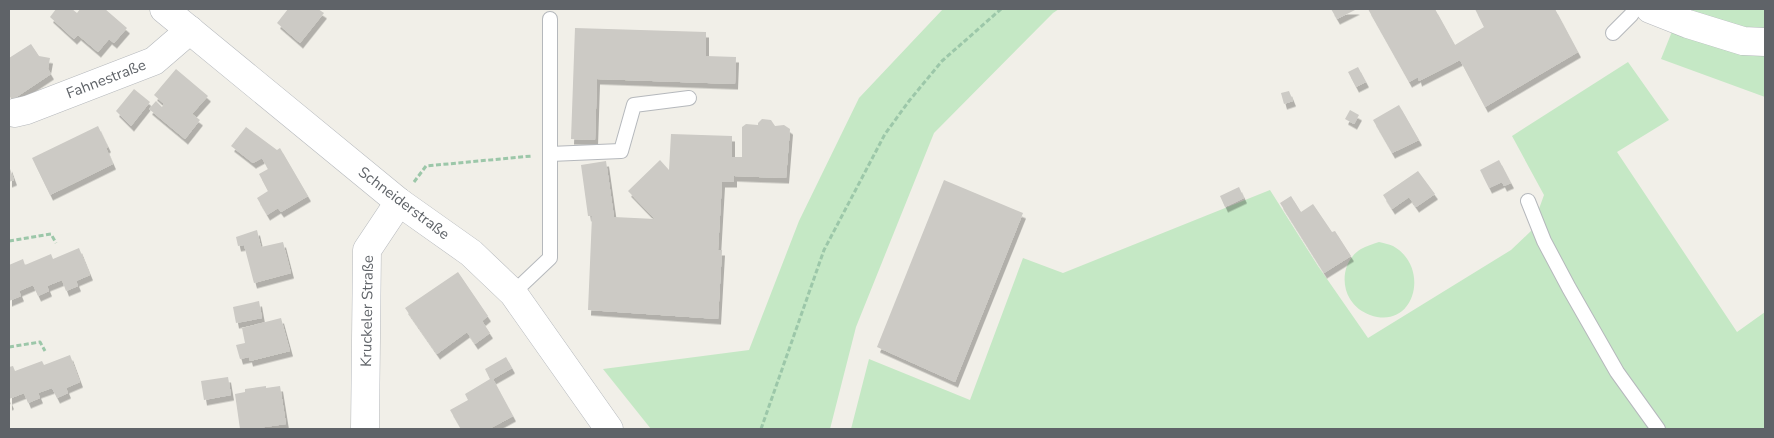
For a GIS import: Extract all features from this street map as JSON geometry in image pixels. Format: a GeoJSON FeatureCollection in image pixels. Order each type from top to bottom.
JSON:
{"type":"FeatureCollection","features":[{"type":"Feature","properties":{"kind":"street","name":"Schneiderstraße"},"geometry":{"type":"LineString","coordinates":[[164,9],[399,202],[471,253],[513,294],[609,429]]}},
{"type":"Feature","properties":{"kind":"street"},"geometry":{"type":"LineString","coordinates":[[1650,9],[1688,24],[1743,41],[1765,42]]}},
{"type":"Feature","properties":{"kind":"street","name":"Fahnestraße"},"geometry":{"type":"LineString","coordinates":[[14,113],[27,110],[154,61],[190,30]]}},
{"type":"Feature","properties":{"kind":"street","name":"Kruckeler Straße"},"geometry":{"type":"LineString","coordinates":[[365,429],[368,250],[399,202]]}},
{"type":"Feature","properties":{"kind":"lane"},"geometry":{"type":"LineString","coordinates":[[1613,33],[1631,16],[1635,9]]}},
{"type":"Feature","properties":{"kind":"lane"},"geometry":{"type":"LineString","coordinates":[[513,294],[550,258],[550,19]]}},
{"type":"Feature","properties":{"kind":"lane"},"geometry":{"type":"LineString","coordinates":[[550,154],[621,151],[634,105],[689,98]]}},
{"type":"Feature","properties":{"kind":"lane"},"geometry":{"type":"LineString","coordinates":[[1528,201],[1544,241],[1569,288],[1617,372],[1658,429]]}},
{"type":"Feature","properties":{"kind":"path"},"geometry":{"type":"LineString","coordinates":[[761,429],[824,250],[885,134],[942,61],[1001,9]]}},
{"type":"Feature","properties":{"kind":"path"},"geometry":{"type":"LineString","coordinates":[[399,202],[426,166],[550,154]]}},
{"type":"Feature","properties":{"kind":"path"},"geometry":{"type":"LineString","coordinates":[[9,241],[52,234],[56,242]]}},
{"type":"Feature","properties":{"kind":"path"},"geometry":{"type":"LineString","coordinates":[[9,347],[40,342],[45,351]]}},
{"type":"Feature","properties":{"kind":"green space"},"geometry":{"type":"Polygon","coordinates":[[[943,9],[1059,9],[934,133],[856,327],[830,429],[651,429],[603,369],[749,350],[799,221],[859,98],[943,9]]]}},
{"type":"Feature","properties":{"kind":"green space"},"geometry":{"type":"Polygon","coordinates":[[[1681,9],[1765,9],[1765,97],[1661,59],[1681,9]]]}},
{"type":"Feature","properties":{"kind":"green space"},"geometry":{"type":"Polygon","coordinates":[[[1628,62],[1669,120],[1617,152],[1737,332],[1765,312],[1765,429],[851,429],[869,359],[970,400],[1023,258],[1063,273],[1270,190],[1318,266],[1368,338],[1511,250],[1531,231],[1544,195],[1512,136],[1628,62]]]}},
{"type":"Feature","properties":{"kind":"green space"},"geometry":{"type":"Polygon","coordinates":[[[1379,242],[1393,246],[1405,256],[1412,268],[1414,281],[1413,294],[1407,306],[1398,314],[1385,317],[1370,315],[1359,309],[1350,299],[1345,286],[1347,265],[1355,253],[1379,242]]]}},
{"type":"Feature","properties":{"kind":"building"},"geometry":{"type":"Polygon","coordinates":[[[56,9],[72,9],[77,13],[80,9],[105,9],[127,28],[114,43],[109,39],[98,52],[78,35],[74,39],[50,17],[56,9]]]}},
{"type":"Feature","properties":{"kind":"building"},"geometry":{"type":"Polygon","coordinates":[[[288,9],[318,9],[324,13],[300,43],[277,23],[288,9]]]}},
{"type":"Feature","properties":{"kind":"building"},"geometry":{"type":"Polygon","coordinates":[[[1331,9],[1357,9],[1337,19],[1331,9]]]}},
{"type":"Feature","properties":{"kind":"building"},"geometry":{"type":"Polygon","coordinates":[[[1368,9],[1435,9],[1455,45],[1484,27],[1475,9],[1555,9],[1578,52],[1485,107],[1460,60],[1419,81],[1418,77],[1409,82],[1368,9]]]}},
{"type":"Feature","properties":{"kind":"building"},"geometry":{"type":"Polygon","coordinates":[[[575,28],[706,32],[706,56],[736,57],[735,84],[597,79],[595,140],[571,139],[575,28]]]}},
{"type":"Feature","properties":{"kind":"building"},"geometry":{"type":"Polygon","coordinates":[[[31,44],[39,56],[50,58],[48,69],[51,74],[12,100],[9,95],[9,58],[31,44]]]}},
{"type":"Feature","properties":{"kind":"building"},"geometry":{"type":"Polygon","coordinates":[[[1358,67],[1366,82],[1356,87],[1348,72],[1358,67]]]}},
{"type":"Feature","properties":{"kind":"building"},"geometry":{"type":"Polygon","coordinates":[[[176,69],[208,96],[192,114],[200,120],[185,139],[149,109],[156,101],[162,107],[164,104],[154,95],[176,69]]]}},
{"type":"Feature","properties":{"kind":"building"},"geometry":{"type":"Polygon","coordinates":[[[134,89],[150,102],[131,126],[116,111],[134,89]]]}},
{"type":"Feature","properties":{"kind":"building"},"geometry":{"type":"Polygon","coordinates":[[[1289,91],[1293,101],[1284,104],[1281,93],[1289,91]]]}},
{"type":"Feature","properties":{"kind":"building"},"geometry":{"type":"Polygon","coordinates":[[[1399,105],[1419,140],[1392,153],[1373,120],[1399,105]]]}},
{"type":"Feature","properties":{"kind":"building"},"geometry":{"type":"Polygon","coordinates":[[[1350,110],[1359,115],[1354,124],[1345,119],[1350,110]]]}},
{"type":"Feature","properties":{"kind":"building"},"geometry":{"type":"Polygon","coordinates":[[[762,119],[771,120],[775,126],[784,125],[790,129],[786,178],[734,176],[734,182],[722,182],[718,250],[722,250],[718,319],[588,310],[592,216],[588,216],[581,165],[606,161],[614,217],[655,219],[628,191],[660,160],[669,170],[671,134],[732,136],[732,157],[742,157],[742,127],[746,124],[758,125],[762,119]]]}},
{"type":"Feature","properties":{"kind":"building"},"geometry":{"type":"Polygon","coordinates":[[[98,126],[108,147],[106,148],[113,164],[50,195],[32,158],[98,126]]]}},
{"type":"Feature","properties":{"kind":"building"},"geometry":{"type":"Polygon","coordinates":[[[246,127],[277,150],[280,148],[308,196],[281,212],[278,208],[267,215],[257,198],[268,191],[259,174],[268,169],[262,158],[253,163],[231,146],[246,127]]]}},
{"type":"Feature","properties":{"kind":"building"},"geometry":{"type":"Polygon","coordinates":[[[1499,160],[1511,183],[1504,186],[1502,182],[1489,188],[1480,170],[1499,160]]]}},
{"type":"Feature","properties":{"kind":"building"},"geometry":{"type":"Polygon","coordinates":[[[9,166],[14,180],[9,182],[9,166]]]}},
{"type":"Feature","properties":{"kind":"building"},"geometry":{"type":"Polygon","coordinates":[[[1418,171],[1435,194],[1416,207],[1409,197],[1392,209],[1383,195],[1418,171]]]}},
{"type":"Feature","properties":{"kind":"building"},"geometry":{"type":"Polygon","coordinates":[[[944,180],[1023,213],[955,382],[877,347],[944,180]]]}},
{"type":"Feature","properties":{"kind":"building"},"geometry":{"type":"Polygon","coordinates":[[[1239,187],[1244,198],[1225,207],[1220,196],[1239,187]]]}},
{"type":"Feature","properties":{"kind":"building"},"geometry":{"type":"Polygon","coordinates":[[[1291,196],[1301,212],[1313,204],[1332,232],[1335,231],[1351,256],[1324,273],[1280,203],[1291,196]]]}},
{"type":"Feature","properties":{"kind":"building"},"geometry":{"type":"Polygon","coordinates":[[[257,230],[261,247],[283,242],[291,273],[254,283],[244,245],[238,246],[236,237],[257,230]]]}},
{"type":"Feature","properties":{"kind":"building"},"geometry":{"type":"Polygon","coordinates":[[[79,248],[90,275],[76,281],[78,286],[66,291],[62,280],[47,286],[49,291],[38,296],[33,285],[19,291],[21,296],[9,301],[9,265],[23,259],[25,265],[51,254],[53,259],[79,248]]]}},
{"type":"Feature","properties":{"kind":"building"},"geometry":{"type":"Polygon","coordinates":[[[458,272],[488,316],[482,321],[490,333],[475,344],[467,332],[437,354],[405,308],[458,272]]]}},
{"type":"Feature","properties":{"kind":"building"},"geometry":{"type":"Polygon","coordinates":[[[259,301],[262,318],[236,323],[233,307],[259,301]]]}},
{"type":"Feature","properties":{"kind":"building"},"geometry":{"type":"Polygon","coordinates":[[[281,318],[290,351],[250,361],[249,357],[240,359],[236,345],[245,343],[242,328],[281,318]]]}},
{"type":"Feature","properties":{"kind":"building"},"geometry":{"type":"Polygon","coordinates":[[[70,355],[80,382],[66,388],[68,393],[57,398],[52,388],[38,393],[40,398],[28,403],[24,393],[9,399],[9,367],[13,366],[15,371],[42,361],[44,365],[70,355]]]}},
{"type":"Feature","properties":{"kind":"building"},"geometry":{"type":"Polygon","coordinates":[[[506,357],[512,368],[493,379],[513,416],[489,429],[461,429],[450,410],[468,400],[465,394],[490,379],[485,369],[506,357]]]}},
{"type":"Feature","properties":{"kind":"building"},"geometry":{"type":"Polygon","coordinates":[[[228,377],[231,395],[204,400],[201,381],[228,377]]]}},
{"type":"Feature","properties":{"kind":"building"},"geometry":{"type":"Polygon","coordinates":[[[266,386],[266,388],[280,386],[286,424],[240,429],[235,394],[245,392],[245,389],[266,386]]]}}]}
